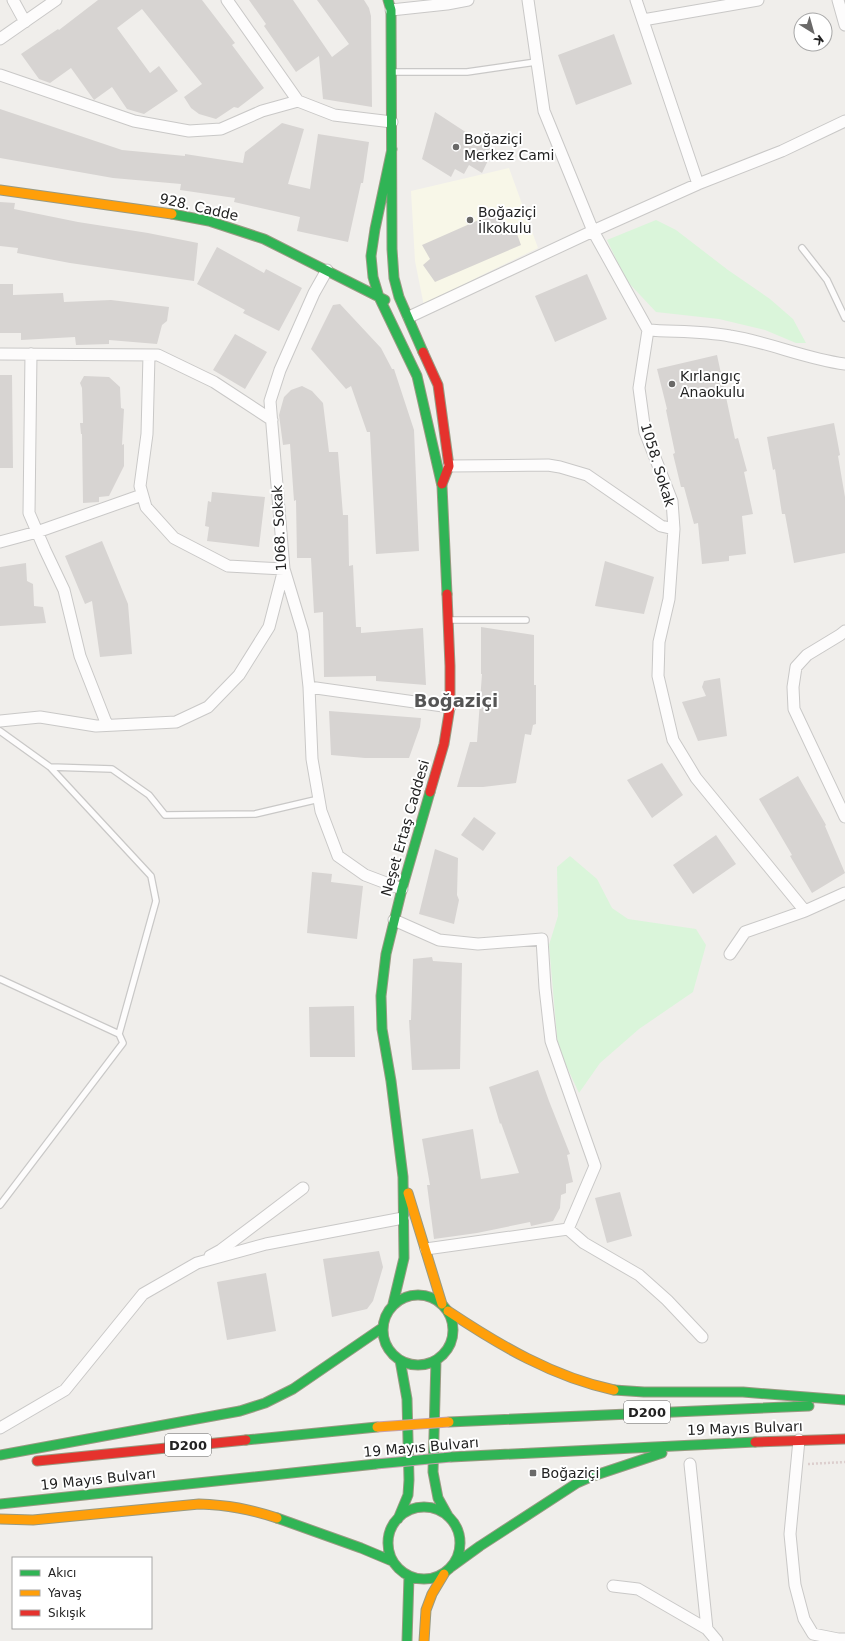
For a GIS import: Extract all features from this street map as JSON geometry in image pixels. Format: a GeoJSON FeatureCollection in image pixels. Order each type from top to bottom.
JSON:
{"type":"FeatureCollection","features":[{"type":"Feature","properties":{"kind":"main road","name":"Neşet Ertaş Caddesi"},"geometry":{"type":"LineString","coordinates":[[389,5],[392,72],[392,249],[394,278],[399,297],[438,385],[449,466],[442,486]]}},
{"type":"Feature","properties":{"kind":"main road","name":"Neşet Ertaş Caddesi"},"geometry":{"type":"LineString","coordinates":[[392,149],[375,229],[371,256],[373,277],[379,297],[417,376],[442,486],[450,706],[440,758],[394,920],[386,954],[381,996],[382,1029],[391,1081],[403,1176],[404,1258],[393,1304]]}},
{"type":"Feature","properties":{"kind":"main road","name":"928. Cadde"},"geometry":{"type":"LineString","coordinates":[[0,190],[158,211],[209,221],[264,239],[379,297],[404,307]]}},
{"type":"Feature","properties":{"kind":"main road","name":"Neşet Ertaş Caddesi"},"geometry":{"type":"LineString","coordinates":[[403,1176],[445,1308]]}},
{"type":"Feature","properties":{"kind":"main road"},"geometry":{"type":"LineString","coordinates":[[445,1308],[452,1320],[452,1338],[449,1347],[443,1355],[427,1364],[418,1365],[408,1364],[392,1354],[386,1346],[383,1337],[382,1328],[386,1315],[393,1304],[402,1298],[412,1295],[423,1295],[433,1298],[480,1334],[522,1356],[565,1375],[607,1388],[642,1392],[709,1391],[781,1393],[845,1400]]}},
{"type":"Feature","properties":{"kind":"main road"},"geometry":{"type":"LineString","coordinates":[[0,1455],[240,1411],[265,1403],[293,1389],[382,1328]]}},
{"type":"Feature","properties":{"kind":"main road"},"geometry":{"type":"LineString","coordinates":[[398,1519],[408,1494],[410,1480],[408,1399],[400,1360]]}},
{"type":"Feature","properties":{"kind":"main road"},"geometry":{"type":"LineString","coordinates":[[436,1360],[433,1472],[438,1498],[455,1525],[459,1536],[460,1547],[457,1558],[451,1567]]}},
{"type":"Feature","properties":{"kind":"main road","name":"19 Mayıs Bulvarı"},"geometry":{"type":"LineString","coordinates":[[30,1461],[377,1426],[845,1404]]}},
{"type":"Feature","properties":{"kind":"main road","name":"19 Mayıs Bulvarı"},"geometry":{"type":"LineString","coordinates":[[0,1504],[451,1457],[691,1444],[845,1439]]}},
{"type":"Feature","properties":{"kind":"main road"},"geometry":{"type":"LineString","coordinates":[[424,1641],[426,1610],[432,1594],[444,1574],[451,1567],[480,1546],[577,1484],[593,1476],[691,1444]]}},
{"type":"Feature","properties":{"kind":"main road"},"geometry":{"type":"LineString","coordinates":[[0,1519],[33,1520],[199,1504],[226,1505],[253,1510],[361,1548],[392,1561]]}},
{"type":"Feature","properties":{"kind":"main road"},"geometry":{"type":"LineString","coordinates":[[444,1574],[432,1579],[420,1579],[409,1576],[399,1570],[392,1561],[388,1539],[391,1528],[398,1519],[407,1512],[417,1508],[428,1507],[439,1510],[448,1516]]}},
{"type":"Feature","properties":{"kind":"main road"},"geometry":{"type":"LineString","coordinates":[[407,1641],[409,1576]]}},
{"type":"Feature","properties":{"kind":"street"},"geometry":{"type":"LineString","coordinates":[[13,0],[25,22]]}},
{"type":"Feature","properties":{"kind":"street"},"geometry":{"type":"LineString","coordinates":[[0,39],[56,0]]}},
{"type":"Feature","properties":{"kind":"street"},"geometry":{"type":"LineString","coordinates":[[227,0],[298,101],[334,115],[392,122]]}},
{"type":"Feature","properties":{"kind":"street"},"geometry":{"type":"LineString","coordinates":[[389,5],[447,4],[468,0]]}},
{"type":"Feature","properties":{"kind":"street"},"geometry":{"type":"LineString","coordinates":[[528,0],[544,111],[593,231],[648,330],[729,336],[820,360],[845,364]]}},
{"type":"Feature","properties":{"kind":"street"},"geometry":{"type":"LineString","coordinates":[[636,0],[698,184]]}},
{"type":"Feature","properties":{"kind":"street"},"geometry":{"type":"LineString","coordinates":[[643,20],[758,0]]}},
{"type":"Feature","properties":{"kind":"street"},"geometry":{"type":"LineString","coordinates":[[838,0],[845,25]]}},
{"type":"Feature","properties":{"kind":"street"},"geometry":{"type":"LineString","coordinates":[[0,75],[134,121],[189,131],[220,128],[262,111],[298,101]]}},
{"type":"Feature","properties":{"kind":"street"},"geometry":{"type":"LineString","coordinates":[[409,318],[593,231],[698,184],[782,151],[845,121]]}},
{"type":"Feature","properties":{"kind":"street","name":"1068. Sokak"},"geometry":{"type":"LineString","coordinates":[[0,721],[40,717],[96,726],[176,722],[208,707],[239,675],[269,627],[284,570],[270,401],[280,370],[314,293],[327,270]]}},
{"type":"Feature","properties":{"kind":"street","name":"1058. Sokak"},"geometry":{"type":"LineString","coordinates":[[648,330],[639,388],[645,432],[672,501],[674,529],[669,599],[659,642],[658,676],[673,740],[696,778],[805,912]]}},
{"type":"Feature","properties":{"kind":"street"},"geometry":{"type":"LineString","coordinates":[[0,354],[158,355],[214,382],[272,420]]}},
{"type":"Feature","properties":{"kind":"street"},"geometry":{"type":"LineString","coordinates":[[31,354],[29,513],[64,590],[80,656],[107,725]]}},
{"type":"Feature","properties":{"kind":"street"},"geometry":{"type":"LineString","coordinates":[[149,355],[147,434],[140,486],[146,507],[174,538],[228,566],[284,570],[303,632],[309,687],[312,759],[321,811],[338,856],[365,875],[402,889]]}},
{"type":"Feature","properties":{"kind":"street"},"geometry":{"type":"LineString","coordinates":[[449,466],[548,465],[560,467],[587,475],[662,526],[674,529]]}},
{"type":"Feature","properties":{"kind":"street"},"geometry":{"type":"LineString","coordinates":[[0,542],[37,532],[142,495]]}},
{"type":"Feature","properties":{"kind":"street"},"geometry":{"type":"LineString","coordinates":[[845,631],[807,655],[796,668],[793,687],[794,709],[845,817]]}},
{"type":"Feature","properties":{"kind":"street"},"geometry":{"type":"LineString","coordinates":[[309,687],[450,706]]}},
{"type":"Feature","properties":{"kind":"street"},"geometry":{"type":"LineString","coordinates":[[730,954],[745,932],[805,912],[845,893]]}},
{"type":"Feature","properties":{"kind":"street"},"geometry":{"type":"LineString","coordinates":[[394,920],[438,940],[478,944],[542,939],[545,988],[551,1041],[595,1166],[568,1229]]}},
{"type":"Feature","properties":{"kind":"street"},"geometry":{"type":"LineString","coordinates":[[0,1428],[65,1390],[142,1294],[221,1250],[303,1188]]}},
{"type":"Feature","properties":{"kind":"street"},"geometry":{"type":"LineString","coordinates":[[197,1263],[266,1244],[403,1218]]}},
{"type":"Feature","properties":{"kind":"street"},"geometry":{"type":"LineString","coordinates":[[426,1249],[568,1229],[584,1243],[639,1275],[667,1300],[702,1337]]}},
{"type":"Feature","properties":{"kind":"street"},"geometry":{"type":"LineString","coordinates":[[799,1440],[790,1534],[796,1585],[804,1619],[813,1634],[845,1639]]}},
{"type":"Feature","properties":{"kind":"street"},"geometry":{"type":"LineString","coordinates":[[690,1464],[707,1629]]}},
{"type":"Feature","properties":{"kind":"street"},"geometry":{"type":"LineString","coordinates":[[613,1586],[638,1589],[707,1629],[717,1641]]}},
{"type":"Feature","properties":{"kind":"lane"},"geometry":{"type":"LineString","coordinates":[[392,72],[467,72],[536,62]]}},
{"type":"Feature","properties":{"kind":"lane"},"geometry":{"type":"LineString","coordinates":[[802,248],[827,280],[845,318]]}},
{"type":"Feature","properties":{"kind":"lane"},"geometry":{"type":"LineString","coordinates":[[448,620],[526,620]]}},
{"type":"Feature","properties":{"kind":"lane"},"geometry":{"type":"LineString","coordinates":[[0,731],[50,767],[151,876],[156,901],[119,1034],[123,1043],[0,1205]]}},
{"type":"Feature","properties":{"kind":"lane"},"geometry":{"type":"LineString","coordinates":[[50,767],[112,769],[149,795],[165,815],[255,814],[319,799]]}},
{"type":"Feature","properties":{"kind":"lane"},"geometry":{"type":"LineString","coordinates":[[0,979],[119,1034]]}},
{"type":"Feature","properties":{"kind":"path"},"geometry":{"type":"LineString","coordinates":[[797,1464],[845,1462]]}},
{"type":"Feature","properties":{"kind":"shaded area","name":"Boğaziçi İlkokulu"},"geometry":{"type":"Polygon","coordinates":[[[509,168],[538,248],[478,277],[424,306],[415,261],[411,191],[509,168]]]}},
{"type":"Feature","properties":{"kind":"green space"},"geometry":{"type":"Polygon","coordinates":[[[656,220],[676,230],[728,270],[770,299],[793,319],[806,343],[796,343],[765,330],[719,319],[656,312],[626,280],[607,240],[656,220]]]}},
{"type":"Feature","properties":{"kind":"green space"},"geometry":{"type":"Polygon","coordinates":[[[570,856],[597,879],[612,908],[628,919],[696,929],[706,945],[693,992],[639,1029],[600,1063],[579,1093],[558,1048],[549,945],[558,916],[557,867],[570,856]]]}},
{"type":"Feature","properties":{"kind":"building"},"geometry":{"type":"Polygon","coordinates":[[[98,0],[202,0],[235,43],[232,45],[264,88],[238,108],[234,107],[216,119],[199,114],[191,108],[184,97],[202,84],[142,9],[117,28],[150,73],[159,66],[178,91],[144,114],[127,109],[112,87],[94,100],[71,68],[50,83],[39,79],[21,54],[58,29],[59,30],[98,0]]]}},
{"type":"Feature","properties":{"kind":"building"},"geometry":{"type":"Polygon","coordinates":[[[249,0],[293,0],[332,57],[349,44],[317,0],[364,0],[369,8],[371,16],[372,107],[323,99],[319,56],[296,72],[264,26],[266,24],[249,0]]]}},
{"type":"Feature","properties":{"kind":"building"},"geometry":{"type":"Polygon","coordinates":[[[614,34],[632,84],[576,105],[558,55],[614,34]]]}},
{"type":"Feature","properties":{"kind":"building"},"geometry":{"type":"Polygon","coordinates":[[[0,109],[122,150],[185,156],[185,154],[243,163],[245,152],[282,123],[304,129],[288,184],[310,189],[318,134],[369,142],[363,183],[361,183],[348,242],[297,231],[300,217],[234,202],[235,198],[180,190],[181,184],[113,178],[0,158],[0,109]]]}},
{"type":"Feature","properties":{"kind":"building","name":"Boğaziçi Merkez Cami"},"geometry":{"type":"Polygon","coordinates":[[[435,112],[493,150],[482,173],[469,165],[464,174],[455,169],[451,177],[422,159],[435,112]]]}},
{"type":"Feature","properties":{"kind":"building"},"geometry":{"type":"Polygon","coordinates":[[[0,202],[15,203],[14,209],[198,243],[194,281],[70,263],[17,253],[18,248],[0,246],[0,202]]]}},
{"type":"Feature","properties":{"kind":"building"},"geometry":{"type":"Polygon","coordinates":[[[499,211],[506,224],[513,223],[521,245],[435,282],[423,265],[430,259],[422,245],[499,211]]]}},
{"type":"Feature","properties":{"kind":"building"},"geometry":{"type":"Polygon","coordinates":[[[217,247],[264,273],[266,269],[302,288],[279,331],[243,313],[245,310],[197,284],[217,247]]]}},
{"type":"Feature","properties":{"kind":"building"},"geometry":{"type":"Polygon","coordinates":[[[587,274],[607,319],[555,342],[535,296],[587,274]]]}},
{"type":"Feature","properties":{"kind":"building"},"geometry":{"type":"Polygon","coordinates":[[[0,284],[13,284],[13,295],[63,293],[64,302],[111,300],[169,307],[167,321],[162,325],[157,344],[109,340],[109,344],[76,345],[75,337],[21,340],[21,333],[0,333],[0,284]]]}},
{"type":"Feature","properties":{"kind":"building"},"geometry":{"type":"Polygon","coordinates":[[[340,304],[381,348],[392,369],[394,369],[414,430],[419,551],[376,554],[370,432],[367,432],[351,386],[346,389],[311,349],[333,305],[340,304]]]}},
{"type":"Feature","properties":{"kind":"building"},"geometry":{"type":"Polygon","coordinates":[[[235,334],[267,352],[245,389],[213,370],[235,334]]]}},
{"type":"Feature","properties":{"kind":"building"},"geometry":{"type":"Polygon","coordinates":[[[717,355],[735,439],[738,438],[747,471],[744,472],[753,514],[742,516],[746,554],[729,556],[729,561],[702,564],[698,523],[694,524],[684,487],[681,487],[673,454],[675,453],[667,409],[657,369],[717,355]]]}},
{"type":"Feature","properties":{"kind":"building"},"geometry":{"type":"Polygon","coordinates":[[[0,375],[12,375],[13,468],[0,468],[0,375]]]}},
{"type":"Feature","properties":{"kind":"building"},"geometry":{"type":"Polygon","coordinates":[[[84,376],[109,377],[120,387],[121,408],[124,409],[122,445],[124,444],[124,466],[109,496],[99,497],[99,502],[83,503],[82,434],[80,423],[83,423],[82,388],[80,383],[84,376]]]}},
{"type":"Feature","properties":{"kind":"building"},"geometry":{"type":"Polygon","coordinates":[[[302,386],[312,391],[323,403],[329,452],[338,452],[343,515],[348,515],[349,566],[353,565],[356,627],[361,627],[361,633],[423,628],[426,685],[376,681],[376,676],[324,677],[323,612],[314,613],[311,558],[297,558],[296,500],[294,501],[290,444],[283,445],[279,415],[284,397],[291,390],[302,386]]]}},
{"type":"Feature","properties":{"kind":"building"},"geometry":{"type":"Polygon","coordinates":[[[834,423],[840,455],[838,456],[845,497],[845,553],[794,563],[785,514],[782,514],[775,469],[773,470],[767,437],[834,423]]]}},
{"type":"Feature","properties":{"kind":"building"},"geometry":{"type":"Polygon","coordinates":[[[212,492],[265,497],[259,547],[207,541],[209,527],[205,526],[208,501],[211,502],[212,492]]]}},
{"type":"Feature","properties":{"kind":"building"},"geometry":{"type":"Polygon","coordinates":[[[102,541],[128,604],[132,654],[100,657],[92,601],[85,604],[65,556],[102,541]]]}},
{"type":"Feature","properties":{"kind":"building"},"geometry":{"type":"Polygon","coordinates":[[[605,561],[654,577],[644,614],[595,606],[605,561]]]}},
{"type":"Feature","properties":{"kind":"building"},"geometry":{"type":"Polygon","coordinates":[[[26,563],[27,581],[33,584],[34,606],[43,607],[46,623],[0,626],[0,567],[26,563]]]}},
{"type":"Feature","properties":{"kind":"building"},"geometry":{"type":"Polygon","coordinates":[[[481,627],[534,635],[536,724],[533,725],[531,735],[525,734],[516,783],[483,787],[457,787],[470,742],[477,742],[482,674],[481,627]]]}},
{"type":"Feature","properties":{"kind":"building"},"geometry":{"type":"Polygon","coordinates":[[[720,678],[727,736],[698,741],[682,702],[706,696],[702,687],[704,681],[720,678]]]}},
{"type":"Feature","properties":{"kind":"building"},"geometry":{"type":"Polygon","coordinates":[[[329,711],[421,718],[420,727],[409,758],[365,758],[331,755],[329,711]]]}},
{"type":"Feature","properties":{"kind":"building"},"geometry":{"type":"Polygon","coordinates":[[[662,763],[683,795],[652,818],[627,780],[662,763]]]}},
{"type":"Feature","properties":{"kind":"building"},"geometry":{"type":"Polygon","coordinates":[[[798,776],[826,825],[825,826],[845,873],[812,893],[790,856],[792,855],[759,799],[798,776]]]}},
{"type":"Feature","properties":{"kind":"building"},"geometry":{"type":"Polygon","coordinates":[[[474,817],[496,833],[483,851],[461,835],[474,817]]]}},
{"type":"Feature","properties":{"kind":"building"},"geometry":{"type":"Polygon","coordinates":[[[716,835],[736,864],[693,894],[673,865],[716,835]]]}},
{"type":"Feature","properties":{"kind":"building"},"geometry":{"type":"Polygon","coordinates":[[[435,849],[458,858],[457,895],[459,900],[454,924],[419,914],[435,849]]]}},
{"type":"Feature","properties":{"kind":"building"},"geometry":{"type":"Polygon","coordinates":[[[312,872],[332,874],[331,882],[363,886],[357,939],[307,933],[312,872]]]}},
{"type":"Feature","properties":{"kind":"building"},"geometry":{"type":"Polygon","coordinates":[[[432,957],[433,961],[462,963],[460,1069],[412,1070],[409,1020],[411,1020],[413,959],[432,957]]]}},
{"type":"Feature","properties":{"kind":"building"},"geometry":{"type":"Polygon","coordinates":[[[354,1006],[355,1057],[310,1057],[309,1007],[354,1006]]]}},
{"type":"Feature","properties":{"kind":"building"},"geometry":{"type":"Polygon","coordinates":[[[538,1070],[570,1154],[567,1155],[573,1182],[566,1184],[566,1193],[561,1195],[560,1208],[553,1221],[531,1226],[530,1222],[477,1233],[434,1239],[427,1185],[430,1185],[422,1139],[473,1129],[481,1179],[519,1173],[501,1123],[500,1124],[489,1087],[538,1070]]]}},
{"type":"Feature","properties":{"kind":"building"},"geometry":{"type":"Polygon","coordinates":[[[620,1192],[632,1236],[607,1243],[595,1198],[620,1192]]]}},
{"type":"Feature","properties":{"kind":"building"},"geometry":{"type":"Polygon","coordinates":[[[379,1251],[383,1267],[373,1301],[367,1309],[332,1317],[323,1259],[379,1251]]]}},
{"type":"Feature","properties":{"kind":"building"},"geometry":{"type":"Polygon","coordinates":[[[266,1273],[276,1331],[227,1340],[217,1282],[266,1273]]]}},
{"type":"Feature","properties":{"kind":"traffic: fast"},"geometry":{"type":"LineString","coordinates":[[388,0],[391,10],[392,249],[394,278],[399,297],[423,352]]}},
{"type":"Feature","properties":{"kind":"traffic: fast"},"geometry":{"type":"LineString","coordinates":[[392,149],[375,229],[371,256],[373,277],[379,297],[417,376],[442,486],[447,594]]}},
{"type":"Feature","properties":{"kind":"traffic: fast"},"geometry":{"type":"LineString","coordinates":[[172,214],[209,221],[264,239],[385,300]]}},
{"type":"Feature","properties":{"kind":"traffic: fast"},"geometry":{"type":"LineString","coordinates":[[393,1304],[404,1258],[403,1177],[391,1081],[382,1029],[381,996],[386,954],[402,889],[430,792]]}},
{"type":"Feature","properties":{"kind":"traffic: fast"},"geometry":{"type":"LineString","coordinates":[[418,1295],[431,1298],[443,1305],[450,1317],[453,1330],[450,1343],[443,1355],[431,1362],[418,1365],[405,1362],[393,1355],[386,1343],[383,1330],[386,1317],[393,1305],[405,1298],[418,1295]]}},
{"type":"Feature","properties":{"kind":"traffic: fast"},"geometry":{"type":"LineString","coordinates":[[0,1455],[240,1411],[265,1403],[293,1389],[382,1328]]}},
{"type":"Feature","properties":{"kind":"traffic: fast"},"geometry":{"type":"LineString","coordinates":[[398,1519],[408,1495],[409,1480],[407,1399],[400,1360]]}},
{"type":"Feature","properties":{"kind":"traffic: fast"},"geometry":{"type":"LineString","coordinates":[[436,1360],[433,1472],[438,1498],[448,1516]]}},
{"type":"Feature","properties":{"kind":"traffic: fast"},"geometry":{"type":"LineString","coordinates":[[614,1390],[644,1392],[743,1392],[845,1400]]}},
{"type":"Feature","properties":{"kind":"traffic: fast"},"geometry":{"type":"LineString","coordinates":[[449,1422],[809,1406]]}},
{"type":"Feature","properties":{"kind":"traffic: fast"},"geometry":{"type":"LineString","coordinates":[[246,1440],[377,1427]]}},
{"type":"Feature","properties":{"kind":"traffic: fast"},"geometry":{"type":"LineString","coordinates":[[451,1457],[755,1442]]}},
{"type":"Feature","properties":{"kind":"traffic: fast"},"geometry":{"type":"LineString","coordinates":[[451,1567],[480,1546],[577,1483],[593,1476],[662,1453]]}},
{"type":"Feature","properties":{"kind":"traffic: fast"},"geometry":{"type":"LineString","coordinates":[[376,1464],[451,1457]]}},
{"type":"Feature","properties":{"kind":"traffic: fast"},"geometry":{"type":"LineString","coordinates":[[0,1504],[376,1464]]}},
{"type":"Feature","properties":{"kind":"traffic: fast"},"geometry":{"type":"LineString","coordinates":[[424,1507],[444,1513],[454,1523],[460,1543],[454,1563],[444,1573],[424,1579],[404,1573],[394,1563],[388,1543],[394,1523],[404,1513],[424,1507]]}},
{"type":"Feature","properties":{"kind":"traffic: fast"},"geometry":{"type":"LineString","coordinates":[[277,1518],[361,1548],[392,1561]]}},
{"type":"Feature","properties":{"kind":"traffic: fast"},"geometry":{"type":"LineString","coordinates":[[407,1641],[409,1576]]}},
{"type":"Feature","properties":{"kind":"traffic: slow"},"geometry":{"type":"LineString","coordinates":[[0,190],[172,214]]}},
{"type":"Feature","properties":{"kind":"traffic: slow"},"geometry":{"type":"LineString","coordinates":[[408,1193],[442,1304]]}},
{"type":"Feature","properties":{"kind":"traffic: slow"},"geometry":{"type":"LineString","coordinates":[[448,1311],[507,1348],[548,1368],[570,1377],[614,1390]]}},
{"type":"Feature","properties":{"kind":"traffic: slow"},"geometry":{"type":"LineString","coordinates":[[377,1427],[449,1422]]}},
{"type":"Feature","properties":{"kind":"traffic: slow"},"geometry":{"type":"LineString","coordinates":[[0,1519],[33,1520],[199,1504],[238,1508],[277,1518]]}},
{"type":"Feature","properties":{"kind":"traffic: slow"},"geometry":{"type":"LineString","coordinates":[[424,1641],[426,1610],[432,1594],[444,1574]]}},
{"type":"Feature","properties":{"kind":"traffic: jam"},"geometry":{"type":"LineString","coordinates":[[423,352],[438,385],[449,466],[442,484]]}},
{"type":"Feature","properties":{"kind":"traffic: jam"},"geometry":{"type":"LineString","coordinates":[[430,792],[444,744],[450,707],[447,594]]}},
{"type":"Feature","properties":{"kind":"traffic: jam"},"geometry":{"type":"LineString","coordinates":[[755,1442],[845,1439]]}},
{"type":"Feature","properties":{"kind":"traffic: jam"},"geometry":{"type":"LineString","coordinates":[[37,1461],[246,1440]]}},
{"type":"Feature","properties":{"kind":"place","name":"Boğaziçi Merkez Cami"},"geometry":{"type":"Point","coordinates":[456,147]}},
{"type":"Feature","properties":{"kind":"place","name":"Boğaziçi İlkokulu"},"geometry":{"type":"Point","coordinates":[470,220]}},
{"type":"Feature","properties":{"kind":"place","name":"Kırlangıç Anaokulu"},"geometry":{"type":"Point","coordinates":[672,384]}},
{"type":"Feature","properties":{"kind":"place","name":"Boğaziçi"},"geometry":{"type":"Point","coordinates":[533,1473]}},
{"type":"Feature","properties":{"kind":"district","name":"Boğaziçi"},"geometry":{"type":"Point","coordinates":[456,701]}}]}
